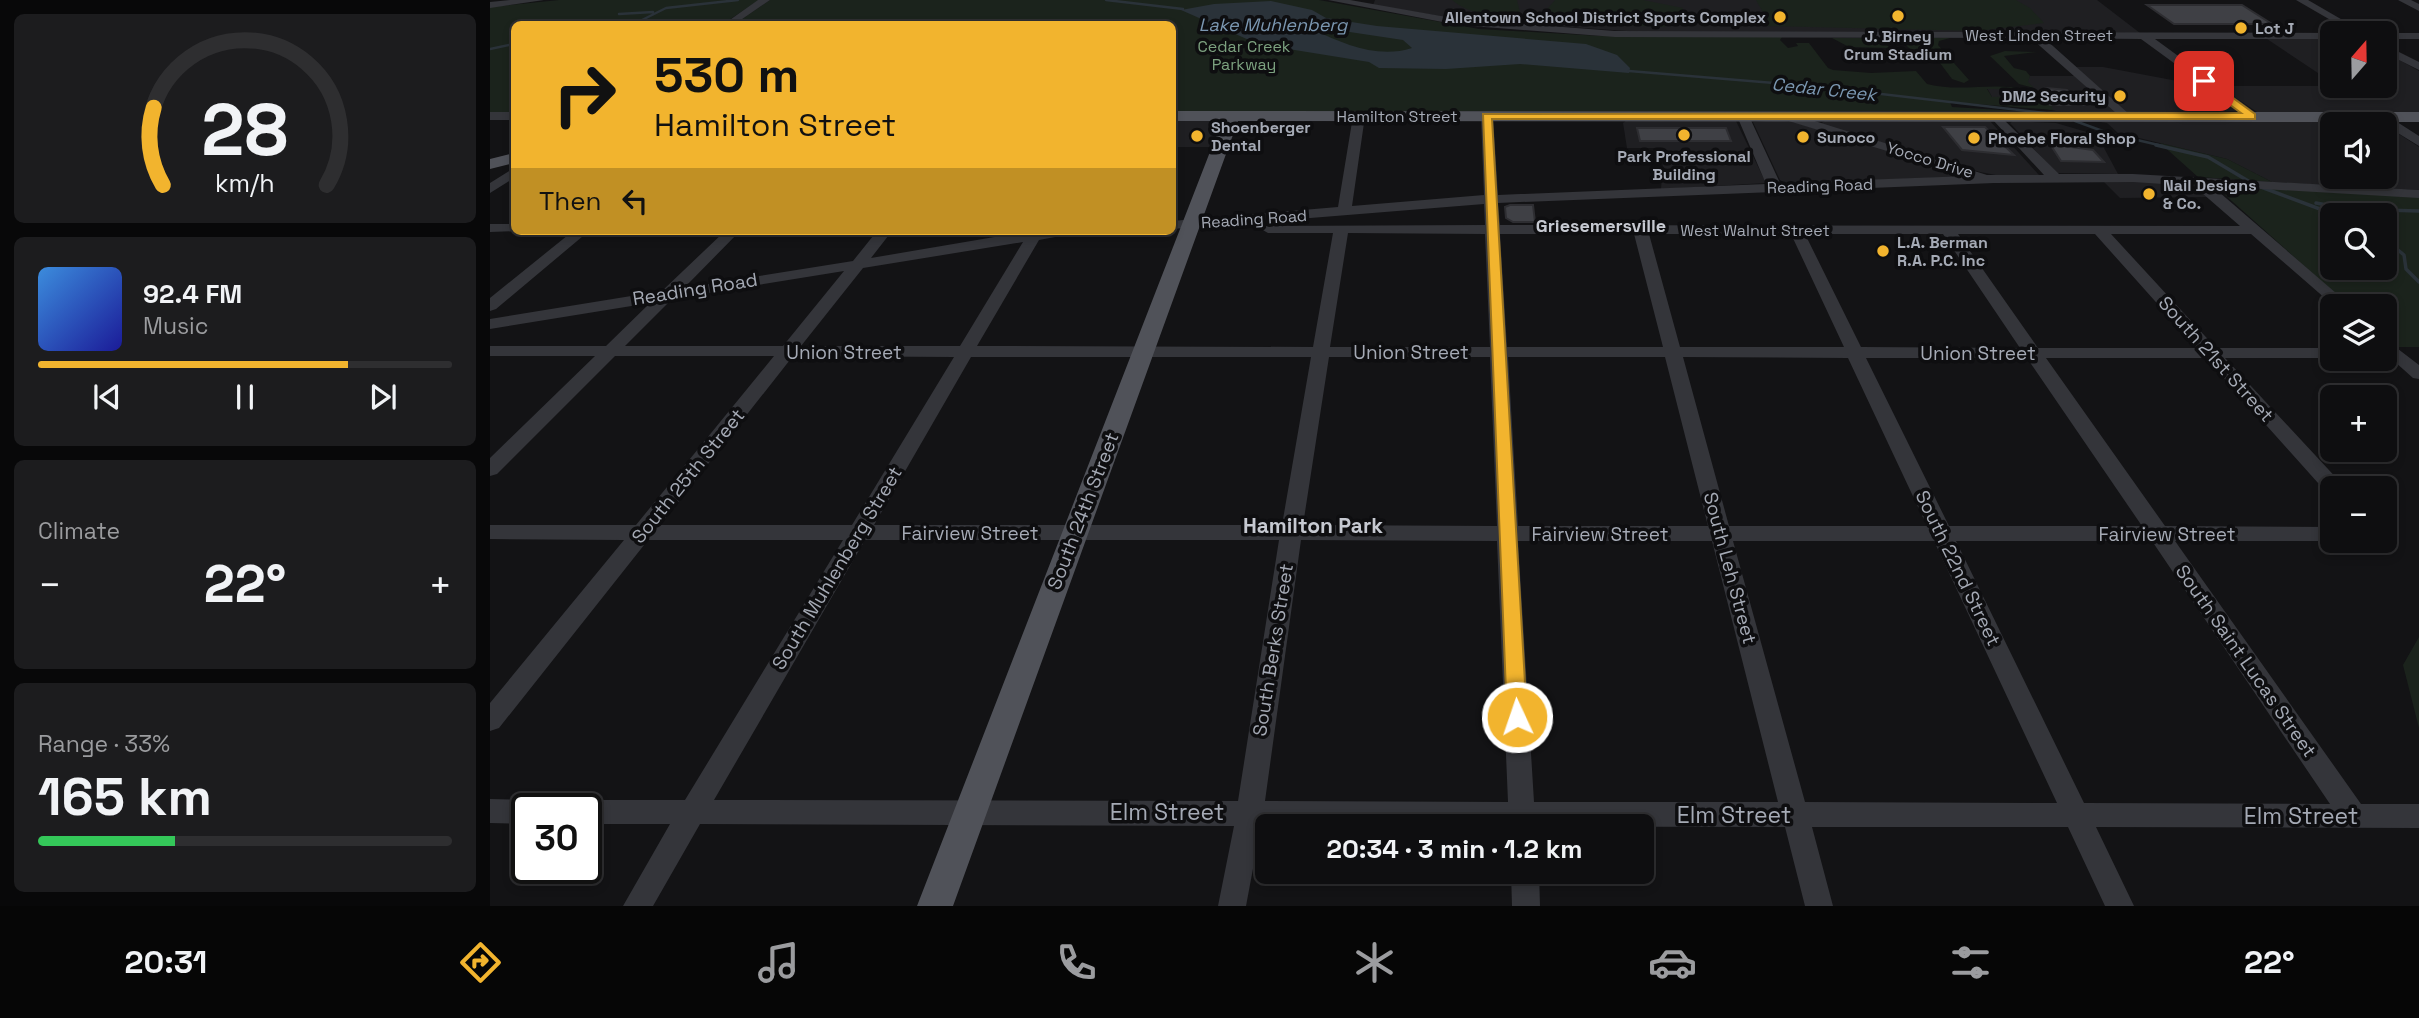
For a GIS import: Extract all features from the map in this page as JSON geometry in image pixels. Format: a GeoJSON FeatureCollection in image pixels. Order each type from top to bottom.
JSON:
{"type":"FeatureCollection","features":[{"type":"Feature","properties":{"kind":"main road","name":"Hamilton Street"},"geometry":{"type":"LineString","coordinates":[[1176,116],[2320,117]]}},
{"type":"Feature","properties":{"kind":"main road","name":"South 24th Street"},"geometry":{"type":"LineString","coordinates":[[935,906],[1143,352],[1181,226],[1232,116]]}},
{"type":"Feature","properties":{"kind":"main road","name":"Hamilton Street"},"geometry":{"type":"LineString","coordinates":[[2397,117],[2419,117]]}},
{"type":"Feature","properties":{"kind":"main road"},"geometry":{"type":"LineString","coordinates":[[490,164],[511,159]]}},
{"type":"Feature","properties":{"kind":"street"},"geometry":{"type":"LineString","coordinates":[[490,5],[539,0]]}},
{"type":"Feature","properties":{"kind":"street","name":"West Linden Street"},"geometry":{"type":"LineString","coordinates":[[1333,0],[1365,3],[1493,26],[1703,35],[2320,36]]}},
{"type":"Feature","properties":{"kind":"street"},"geometry":{"type":"LineString","coordinates":[[2301,0],[2339,21]]}},
{"type":"Feature","properties":{"kind":"street"},"geometry":{"type":"LineString","coordinates":[[2403,0],[2419,8]]}},
{"type":"Feature","properties":{"kind":"street"},"geometry":{"type":"LineString","coordinates":[[733,21],[763,1]]}},
{"type":"Feature","properties":{"kind":"street"},"geometry":{"type":"LineString","coordinates":[[2034,35],[2125,117]]}},
{"type":"Feature","properties":{"kind":"street"},"geometry":{"type":"LineString","coordinates":[[2143,35],[2252,117]]}},
{"type":"Feature","properties":{"kind":"street"},"geometry":{"type":"LineString","coordinates":[[2398,36],[2419,36]]}},
{"type":"Feature","properties":{"kind":"street"},"geometry":{"type":"LineString","coordinates":[[2398,55],[2419,67]]}},
{"type":"Feature","properties":{"kind":"street"},"geometry":{"type":"LineString","coordinates":[[490,116],[511,116]]}},
{"type":"Feature","properties":{"kind":"street","name":"South Berks Street"},"geometry":{"type":"LineString","coordinates":[[1233,906],[1250,812],[1265,692],[1359,116]]}},
{"type":"Feature","properties":{"kind":"street"},"geometry":{"type":"LineString","coordinates":[[1487,116],[1522,814]]}},
{"type":"Feature","properties":{"kind":"street"},"geometry":{"type":"LineString","coordinates":[[1743,116],[1775,188]]}},
{"type":"Feature","properties":{"kind":"street","name":"Yocco Drive"},"geometry":{"type":"LineString","coordinates":[[1786,116],[1994,179]]}},
{"type":"Feature","properties":{"kind":"street"},"geometry":{"type":"LineString","coordinates":[[1997,117],[2054,178]]}},
{"type":"Feature","properties":{"kind":"street"},"geometry":{"type":"LineString","coordinates":[[2397,128],[2419,142]]}},
{"type":"Feature","properties":{"kind":"street"},"geometry":{"type":"LineString","coordinates":[[490,189],[511,174]]}},
{"type":"Feature","properties":{"kind":"street","name":"Reading Road"},"geometry":{"type":"LineString","coordinates":[[1342,220],[1491,199],[1994,179],[2197,180],[2419,194]]}},
{"type":"Feature","properties":{"kind":"street"},"geometry":{"type":"LineString","coordinates":[[2197,180],[2329,294]]}},
{"type":"Feature","properties":{"kind":"street","name":"West Walnut Street"},"geometry":{"type":"LineString","coordinates":[[1181,226],[1342,220],[1493,229],[2254,230]]}},
{"type":"Feature","properties":{"kind":"street"},"geometry":{"type":"LineString","coordinates":[[490,228],[511,228]]}},
{"type":"Feature","properties":{"kind":"street","name":"South Leh Street"},"geometry":{"type":"LineString","coordinates":[[1640,229],[1819,906]]}},
{"type":"Feature","properties":{"kind":"street","name":"South 22nd Street"},"geometry":{"type":"LineString","coordinates":[[1796,230],[2120,906]]}},
{"type":"Feature","properties":{"kind":"street","name":"South Saint Lucas Street"},"geometry":{"type":"LineString","coordinates":[[1948,230],[2354,816]]}},
{"type":"Feature","properties":{"kind":"street","name":"South 21st Street"},"geometry":{"type":"LineString","coordinates":[[2099,230],[2323,476]]}},
{"type":"Feature","properties":{"kind":"street"},"geometry":{"type":"LineString","coordinates":[[490,306],[577,235]]}},
{"type":"Feature","properties":{"kind":"street"},"geometry":{"type":"LineString","coordinates":[[490,470],[729,235]]}},
{"type":"Feature","properties":{"kind":"street","name":"South 25th Street"},"geometry":{"type":"LineString","coordinates":[[490,721],[882,235]]}},
{"type":"Feature","properties":{"kind":"street","name":"Reading Road"},"geometry":{"type":"LineString","coordinates":[[490,324],[1024,235]]}},
{"type":"Feature","properties":{"kind":"street","name":"South Muhlenberg Street"},"geometry":{"type":"LineString","coordinates":[[637,906],[1035,235]]}},
{"type":"Feature","properties":{"kind":"street","name":"Union Street"},"geometry":{"type":"LineString","coordinates":[[490,351],[2320,353]]}},
{"type":"Feature","properties":{"kind":"street"},"geometry":{"type":"LineString","coordinates":[[2397,351],[2419,353]]}},
{"type":"Feature","properties":{"kind":"street"},"geometry":{"type":"LineString","coordinates":[[2397,356],[2419,374]]}},
{"type":"Feature","properties":{"kind":"street","name":"Fairview Street"},"geometry":{"type":"LineString","coordinates":[[490,532],[2320,534]]}},
{"type":"Feature","properties":{"kind":"street"},"geometry":{"type":"LineString","coordinates":[[490,811],[511,811]]}},
{"type":"Feature","properties":{"kind":"street","name":"Elm Street"},"geometry":{"type":"LineString","coordinates":[[602,812],[1318,814]]}},
{"type":"Feature","properties":{"kind":"street","name":"Elm Street"},"geometry":{"type":"LineString","coordinates":[[1654,818],[1795,815],[2419,816]]}},
{"type":"Feature","properties":{"kind":"street"},"geometry":{"type":"LineString","coordinates":[[1525,884],[1526,906]]}},
{"type":"Feature","properties":{"kind":"shaded area","name":"Allentown School District Sports Complex"},"geometry":{"type":"Polygon","coordinates":[[[1375,0],[2097,0],[2140,33],[1640,32],[1458,19],[1373,5],[1375,0]]]}},
{"type":"Feature","properties":{"kind":"shaded area"},"geometry":{"type":"Polygon","coordinates":[[[2264,37],[2320,38],[2320,74],[2264,37]]]}},
{"type":"Feature","properties":{"kind":"shaded area"},"geometry":{"type":"Polygon","coordinates":[[[2398,59],[2419,71],[2419,113],[2257,112],[2218,86],[2320,86],[2320,98],[2398,98],[2398,59]]]}},
{"type":"Feature","properties":{"kind":"shaded area"},"geometry":{"type":"Polygon","coordinates":[[[2074,67],[2103,67],[2204,86],[2237,111],[2126,112],[2074,67]]]}},
{"type":"Feature","properties":{"kind":"shaded area"},"geometry":{"type":"Polygon","coordinates":[[[2030,76],[2075,76],[2115,112],[2056,111],[1992,97],[1987,88],[2031,90],[2034,89],[2027,82],[2030,76]]]}},
{"type":"Feature","properties":{"kind":"shaded area"},"geometry":{"type":"Polygon","coordinates":[[[1176,120],[1219,120],[1223,123],[1213,147],[1176,147],[1176,120]]]}},
{"type":"Feature","properties":{"kind":"shaded area"},"geometry":{"type":"Polygon","coordinates":[[[1627,120],[1736,121],[1766,183],[1661,189],[1664,148],[1627,148],[1623,123],[1627,120]]]}},
{"type":"Feature","properties":{"kind":"shaded area"},"geometry":{"type":"Polygon","coordinates":[[[1825,121],[1990,121],[2039,175],[2001,176],[1980,172],[1820,124],[1825,121]]]}},
{"type":"Feature","properties":{"kind":"shaded area"},"geometry":{"type":"Polygon","coordinates":[[[1753,122],[1793,122],[1975,176],[1786,184],[1780,180],[1753,122]]]}},
{"type":"Feature","properties":{"kind":"shaded area"},"geometry":{"type":"Polygon","coordinates":[[[2100,122],[2320,122],[2320,185],[2272,182],[2227,159],[2118,133],[2107,123],[2100,122]]]}},
{"type":"Feature","properties":{"kind":"shaded area"},"geometry":{"type":"Polygon","coordinates":[[[2010,123],[2056,123],[2097,135],[2118,174],[2056,173],[2010,123]]]}},
{"type":"Feature","properties":{"kind":"shaded area"},"geometry":{"type":"Polygon","coordinates":[[[2397,133],[2419,147],[2419,190],[2397,189],[2397,133]]]}},
{"type":"Feature","properties":{"kind":"shaded area"},"geometry":{"type":"Polygon","coordinates":[[[2104,182],[2193,184],[2210,197],[2120,198],[2104,182]]]}},
{"type":"Feature","properties":{"kind":"green space"},"geometry":{"type":"Polygon","coordinates":[[[559,0],[759,0],[728,21],[511,21],[511,113],[490,113],[490,7],[559,0]]]}},
{"type":"Feature","properties":{"kind":"green space","name":"Cedar Creek Parkway"},"geometry":{"type":"Polygon","coordinates":[[[770,0],[1319,0],[1479,29],[1600,36],[1782,37],[1780,40],[1788,48],[1798,46],[1796,43],[1809,43],[1828,68],[1833,70],[1871,73],[1916,71],[1927,84],[2027,90],[1987,89],[1992,97],[2033,96],[2053,106],[2051,108],[2054,110],[1950,102],[1952,107],[2018,111],[1176,111],[1176,21],[739,21],[770,0]]]}},
{"type":"Feature","properties":{"kind":"green space"},"geometry":{"type":"Polygon","coordinates":[[[1452,0],[1517,0],[1521,17],[1476,12],[1452,0]]]}},
{"type":"Feature","properties":{"kind":"green space"},"geometry":{"type":"Polygon","coordinates":[[[1555,0],[1643,0],[1683,8],[1683,14],[1664,27],[1537,21],[1555,0]]]}},
{"type":"Feature","properties":{"kind":"green space","name":"J. Birney Crum Stadium"},"geometry":{"type":"Polygon","coordinates":[[[1756,0],[2016,0],[2030,8],[2044,23],[1978,31],[1764,26],[1759,18],[1764,14],[1756,0]]]}},
{"type":"Feature","properties":{"kind":"green space"},"geometry":{"type":"Polygon","coordinates":[[[1899,37],[1950,38],[1939,41],[1938,45],[1969,80],[1964,83],[1952,79],[1931,51],[1910,49],[1901,40],[1903,38],[1899,37]]]}},
{"type":"Feature","properties":{"kind":"green space"},"geometry":{"type":"Polygon","coordinates":[[[1832,38],[1880,38],[1890,48],[1849,47],[1832,38]]]}},
{"type":"Feature","properties":{"kind":"green space"},"geometry":{"type":"Polygon","coordinates":[[[2005,51],[2037,52],[2004,56],[2014,68],[2026,71],[2030,76],[2028,82],[2034,88],[2019,84],[1990,56],[2005,51]]]}},
{"type":"Feature","properties":{"kind":"green space"},"geometry":{"type":"Polygon","coordinates":[[[2160,143],[2227,159],[2272,182],[2198,177],[2160,143]]]}},
{"type":"Feature","properties":{"kind":"green space"},"geometry":{"type":"Polygon","coordinates":[[[2230,185],[2419,197],[2419,347],[2397,346],[2397,294],[2336,294],[2224,194],[2230,185]]]}},
{"type":"Feature","properties":{"kind":"green space"},"geometry":{"type":"Polygon","coordinates":[[[2419,637],[2419,728],[2403,665],[2419,637]]]}},
{"type":"Feature","properties":{"kind":"water","name":"Lake Muhlenberg"},"geometry":{"type":"Polygon","coordinates":[[[1271,1],[1312,10],[1326,18],[1377,26],[1586,44],[1617,55],[1630,68],[1629,73],[1520,64],[1446,69],[1379,68],[1369,62],[1258,44],[1181,10],[1214,4],[1271,1]],[[1323,28],[1314,30],[1349,45],[1374,51],[1412,48],[1403,40],[1323,28]]]}},
{"type":"Feature","properties":{"kind":"building"},"geometry":{"type":"Polygon","coordinates":[[[2147,5],[2242,5],[2272,24],[2174,24],[2147,5]]]}},
{"type":"Feature","properties":{"kind":"building"},"geometry":{"type":"Polygon","coordinates":[[[2046,88],[2067,90],[2084,105],[2050,105],[2039,94],[2052,94],[2046,88]]]}},
{"type":"Feature","properties":{"kind":"building","name":"Phoebe Floral Shop"},"geometry":{"type":"Polygon","coordinates":[[[1943,127],[1985,127],[2014,155],[1962,150],[1943,127]]]}},
{"type":"Feature","properties":{"kind":"building","name":"Park Professional Building"},"geometry":{"type":"Polygon","coordinates":[[[1637,128],[1726,128],[1731,141],[1640,141],[1637,128]]]}},
{"type":"Feature","properties":{"kind":"building"},"geometry":{"type":"Polygon","coordinates":[[[2050,144],[2093,150],[2104,162],[2061,161],[2050,144]]]}},
{"type":"Feature","properties":{"kind":"building"},"geometry":{"type":"Polygon","coordinates":[[[1533,205],[1535,222],[1513,222],[1506,218],[1505,207],[1533,205]]]}},
{"type":"Feature","properties":{"kind":"waterway","name":"Cedar Creek"},"geometry":{"type":"LineString","coordinates":[[640,21],[666,8],[738,0]]}},
{"type":"Feature","properties":{"kind":"waterway","name":"Cedar Creek"},"geometry":{"type":"LineString","coordinates":[[1106,0],[1183,9]]}},
{"type":"Feature","properties":{"kind":"waterway"},"geometry":{"type":"LineString","coordinates":[[619,14],[653,12]]}},
{"type":"Feature","properties":{"kind":"waterway","name":"Cedar Creek"},"geometry":{"type":"LineString","coordinates":[[490,49],[511,45]]}},
{"type":"Feature","properties":{"kind":"waterway","name":"Cedar Creek"},"geometry":{"type":"LineString","coordinates":[[1629,71],[1821,87],[2053,114]]}},
{"type":"Feature","properties":{"kind":"waterway","name":"Cedar Creek"},"geometry":{"type":"LineString","coordinates":[[2075,121],[2111,134],[2163,146]]}},
{"type":"Feature","properties":{"kind":"waterway","name":"Cedar Creek"},"geometry":{"type":"LineString","coordinates":[[2156,145],[2208,157],[2250,182]]}},
{"type":"Feature","properties":{"kind":"waterway","name":"Cedar Creek"},"geometry":{"type":"LineString","coordinates":[[2261,187],[2320,209]]}},
{"type":"Feature","properties":{"kind":"waterway"},"geometry":{"type":"LineString","coordinates":[[2316,203],[2348,209],[2419,211]]}},
{"type":"Feature","properties":{"kind":"waterway","name":"Cedar Creek"},"geometry":{"type":"LineString","coordinates":[[2397,249],[2404,255],[2406,269],[2419,282]]}},
{"type":"Feature","properties":{"kind":"place","name":"J. Birney Crum Stadium"},"geometry":{"type":"Point","coordinates":[1898,16]}},
{"type":"Feature","properties":{"kind":"place","name":"Allentown School District Sports Complex"},"geometry":{"type":"Point","coordinates":[1780,17]}},
{"type":"Feature","properties":{"kind":"place","name":"Lot J"},"geometry":{"type":"Point","coordinates":[2241,28]}},
{"type":"Feature","properties":{"kind":"place","name":"DM2 Security"},"geometry":{"type":"Point","coordinates":[2120,96]}},
{"type":"Feature","properties":{"kind":"place","name":"Park Professional Building"},"geometry":{"type":"Point","coordinates":[1684,135]}},
{"type":"Feature","properties":{"kind":"place","name":"Shoenberger Dental"},"geometry":{"type":"Point","coordinates":[1197,136]}},
{"type":"Feature","properties":{"kind":"place","name":"Sunoco"},"geometry":{"type":"Point","coordinates":[1803,137]}},
{"type":"Feature","properties":{"kind":"place","name":"Phoebe Floral Shop"},"geometry":{"type":"Point","coordinates":[1974,138]}},
{"type":"Feature","properties":{"kind":"place","name":"Nail Designs & Co."},"geometry":{"type":"Point","coordinates":[2149,194]}},
{"type":"Feature","properties":{"kind":"place","name":"L.A. Berman R.A. P.C. Inc"},"geometry":{"type":"Point","coordinates":[1883,251]}},
{"type":"Feature","properties":{"kind":"district","name":"Griesemersville"},"geometry":{"type":"Point","coordinates":[1601,225]}},
{"type":"Feature","properties":{"kind":"district","name":"Hamilton Park"},"geometry":{"type":"Point","coordinates":[1313,525]}},
{"type":"Feature","properties":{"kind":"route"},"geometry":{"type":"LineString","coordinates":[[1517,717],[1487,116],[2252,117],[2204,81]]}}]}
